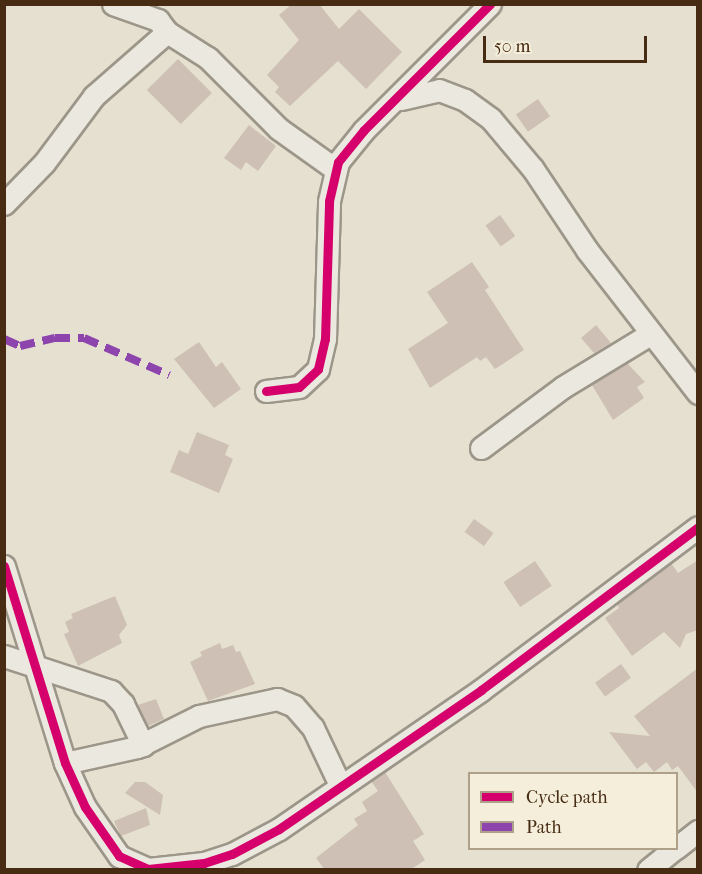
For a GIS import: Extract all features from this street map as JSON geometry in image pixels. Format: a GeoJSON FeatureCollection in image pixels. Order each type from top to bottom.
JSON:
{"type":"FeatureCollection","features":[{"type":"Feature","properties":{"kind":"street"},"geometry":{"type":"LineString","coordinates":[[113,4],[147,14],[158,20],[167,32],[208,58],[279,129],[335,169]]}},
{"type":"Feature","properties":{"kind":"street"},"geometry":{"type":"LineString","coordinates":[[266,391],[299,387],[318,369],[325,339],[327,228],[335,169],[348,147],[490,4]]}},
{"type":"Feature","properties":{"kind":"street"},"geometry":{"type":"LineString","coordinates":[[4,204],[44,163],[94,96],[167,32]]}},
{"type":"Feature","properties":{"kind":"street"},"geometry":{"type":"LineString","coordinates":[[396,101],[424,90],[439,90],[465,100],[491,119],[532,169],[650,334],[698,393]]}},
{"type":"Feature","properties":{"kind":"street"},"geometry":{"type":"LineString","coordinates":[[480,448],[563,387],[650,334]]}},
{"type":"Feature","properties":{"kind":"street"},"geometry":{"type":"LineString","coordinates":[[4,566],[7,596],[35,667],[65,763],[85,807],[107,844],[128,863],[148,869],[204,863],[232,854],[279,829],[481,690],[698,527]]}},
{"type":"Feature","properties":{"kind":"street"},"geometry":{"type":"LineString","coordinates":[[4,656],[111,691],[123,704],[143,745]]}},
{"type":"Feature","properties":{"kind":"street"},"geometry":{"type":"LineString","coordinates":[[65,763],[143,745],[199,716],[282,699],[294,706],[313,728],[341,787]]}},
{"type":"Feature","properties":{"kind":"street"},"geometry":{"type":"LineString","coordinates":[[678,846],[698,831]]}},
{"type":"Feature","properties":{"kind":"street"},"geometry":{"type":"LineString","coordinates":[[648,870],[673,850]]}},
{"type":"Feature","properties":{"kind":"building"},"geometry":{"type":"Polygon","coordinates":[[[292,4],[319,4],[339,29],[359,9],[402,52],[366,89],[338,61],[290,106],[275,92],[279,87],[267,75],[299,40],[279,15],[292,4]]]}},
{"type":"Feature","properties":{"kind":"building"},"geometry":{"type":"Polygon","coordinates":[[[178,59],[212,93],[181,124],[147,90],[178,59]]]}},
{"type":"Feature","properties":{"kind":"building"},"geometry":{"type":"Polygon","coordinates":[[[538,99],[550,116],[528,132],[516,114],[538,99]]]}},
{"type":"Feature","properties":{"kind":"building"},"geometry":{"type":"Polygon","coordinates":[[[249,125],[276,146],[258,171],[246,162],[241,170],[224,158],[249,125]]]}},
{"type":"Feature","properties":{"kind":"building"},"geometry":{"type":"Polygon","coordinates":[[[500,215],[515,236],[501,247],[485,226],[500,215]]]}},
{"type":"Feature","properties":{"kind":"building"},"geometry":{"type":"Polygon","coordinates":[[[472,262],[489,287],[485,290],[524,350],[495,369],[486,357],[480,361],[477,357],[430,388],[408,349],[448,323],[427,292],[472,262]]]}},
{"type":"Feature","properties":{"kind":"building"},"geometry":{"type":"Polygon","coordinates":[[[596,325],[611,343],[594,353],[581,338],[596,325]]]}},
{"type":"Feature","properties":{"kind":"building"},"geometry":{"type":"Polygon","coordinates":[[[199,342],[216,367],[222,362],[241,389],[214,408],[174,359],[199,342]]]}},
{"type":"Feature","properties":{"kind":"building"},"geometry":{"type":"Polygon","coordinates":[[[627,363],[645,382],[637,387],[644,398],[613,420],[592,385],[627,363]]]}},
{"type":"Feature","properties":{"kind":"building"},"geometry":{"type":"Polygon","coordinates":[[[197,432],[229,445],[225,455],[233,459],[219,493],[170,472],[179,450],[188,454],[197,432]]]}},
{"type":"Feature","properties":{"kind":"building"},"geometry":{"type":"Polygon","coordinates":[[[474,519],[493,533],[484,546],[465,532],[474,519]]]}},
{"type":"Feature","properties":{"kind":"building"},"geometry":{"type":"Polygon","coordinates":[[[698,560],[698,630],[686,634],[680,648],[664,632],[632,656],[605,618],[619,608],[617,604],[671,563],[678,573],[698,560]]]}},
{"type":"Feature","properties":{"kind":"building"},"geometry":{"type":"Polygon","coordinates":[[[535,561],[552,586],[520,607],[503,582],[535,561]]]}},
{"type":"Feature","properties":{"kind":"building"},"geometry":{"type":"Polygon","coordinates":[[[115,596],[127,625],[119,635],[122,643],[78,666],[64,634],[69,632],[65,622],[73,618],[71,614],[115,596]]]}},
{"type":"Feature","properties":{"kind":"building"},"geometry":{"type":"Polygon","coordinates":[[[220,643],[222,649],[233,645],[236,652],[240,651],[255,684],[208,701],[190,662],[202,656],[200,652],[220,643]]]}},
{"type":"Feature","properties":{"kind":"building"},"geometry":{"type":"Polygon","coordinates":[[[621,664],[631,678],[605,697],[595,683],[621,664]]]}},
{"type":"Feature","properties":{"kind":"building"},"geometry":{"type":"Polygon","coordinates":[[[698,668],[698,793],[678,766],[672,770],[667,762],[654,772],[646,762],[637,769],[609,732],[650,736],[634,716],[698,668]]]}},
{"type":"Feature","properties":{"kind":"building"},"geometry":{"type":"Polygon","coordinates":[[[156,699],[164,719],[148,726],[138,705],[156,699]]]}},
{"type":"Feature","properties":{"kind":"building"},"geometry":{"type":"Polygon","coordinates":[[[385,772],[424,834],[413,841],[425,860],[410,870],[325,870],[316,858],[358,825],[354,819],[367,811],[362,802],[378,791],[371,781],[385,772]]]}},
{"type":"Feature","properties":{"kind":"building"},"geometry":{"type":"Polygon","coordinates":[[[135,782],[145,782],[163,795],[160,815],[125,793],[135,782]]]}},
{"type":"Feature","properties":{"kind":"building"},"geometry":{"type":"Polygon","coordinates":[[[146,808],[150,825],[121,836],[114,821],[146,808]]]}},
{"type":"Feature","properties":{"kind":"marked path"},"geometry":{"type":"LineString","coordinates":[[4,339],[20,346],[55,338],[84,338],[169,375]]}},
{"type":"Feature","properties":{"kind":"cycle path"},"geometry":{"type":"LineString","coordinates":[[266,391],[299,387],[318,369],[325,339],[329,201],[338,162],[364,130],[490,4]]}},
{"type":"Feature","properties":{"kind":"cycle path"},"geometry":{"type":"LineString","coordinates":[[4,566],[65,763],[85,807],[119,856],[148,869],[204,863],[232,854],[279,829],[481,690],[698,527]]}}]}
